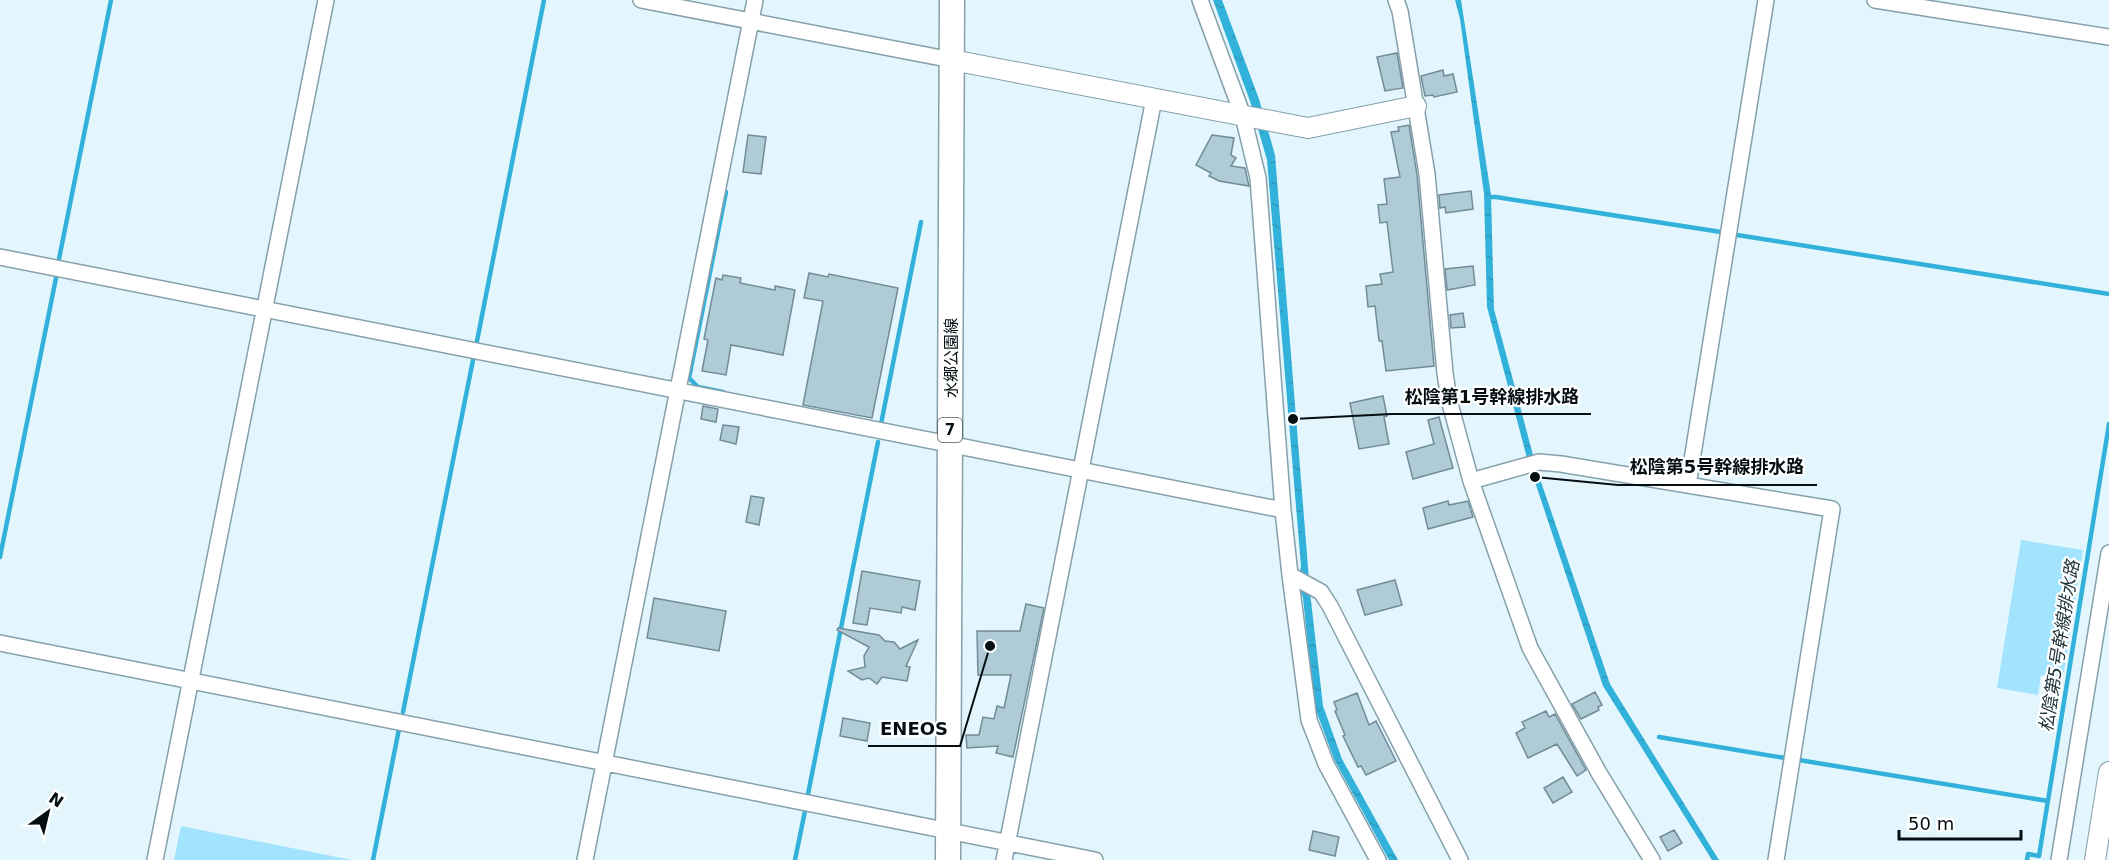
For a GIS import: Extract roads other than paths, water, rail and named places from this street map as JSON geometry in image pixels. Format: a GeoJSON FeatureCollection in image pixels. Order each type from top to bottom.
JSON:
{"type":"FeatureCollection","features":[{"type":"Feature","properties":{"kind":"main road","name":"水郷公園線"},"geometry":{"type":"LineString","coordinates":[[948,860],[952,0]]}},
{"type":"Feature","properties":{"kind":"street"},"geometry":{"type":"LineString","coordinates":[[155,860],[326,0]]}},
{"type":"Feature","properties":{"kind":"street"},"geometry":{"type":"LineString","coordinates":[[642,0],[1308,128],[1416,106]]}},
{"type":"Feature","properties":{"kind":"street"},"geometry":{"type":"LineString","coordinates":[[585,860],[755,0]]}},
{"type":"Feature","properties":{"kind":"street"},"geometry":{"type":"LineString","coordinates":[[1200,0],[1247,117],[1258,178],[1283,510],[1309,720],[1326,764],[1378,860]]}},
{"type":"Feature","properties":{"kind":"street"},"geometry":{"type":"LineString","coordinates":[[1396,0],[1400,11],[1427,174],[1444,373],[1471,481],[1530,648],[1599,773],[1652,860]]}},
{"type":"Feature","properties":{"kind":"street"},"geometry":{"type":"LineString","coordinates":[[1688,485],[1766,0]]}},
{"type":"Feature","properties":{"kind":"street"},"geometry":{"type":"LineString","coordinates":[[1875,0],[2109,37]]}},
{"type":"Feature","properties":{"kind":"street"},"geometry":{"type":"LineString","coordinates":[[1004,860],[1154,99]]}},
{"type":"Feature","properties":{"kind":"street"},"geometry":{"type":"LineString","coordinates":[[0,256],[1283,510]]}},
{"type":"Feature","properties":{"kind":"street"},"geometry":{"type":"LineString","coordinates":[[1471,481],[1539,462],[1832,509],[1776,860]]}},
{"type":"Feature","properties":{"kind":"street"},"geometry":{"type":"LineString","coordinates":[[2059,860],[2109,553]]}},
{"type":"Feature","properties":{"kind":"street"},"geometry":{"type":"LineString","coordinates":[[1292,576],[1321,592],[1330,606],[1460,860]]}},
{"type":"Feature","properties":{"kind":"street"},"geometry":{"type":"LineString","coordinates":[[0,643],[1095,860]]}},
{"type":"Feature","properties":{"kind":"street"},"geometry":{"type":"LineString","coordinates":[[2095,860],[2109,772]]}},
{"type":"Feature","properties":{"kind":"water"},"geometry":{"type":"Polygon","coordinates":[[[1213,0],[1222,0],[1259,99],[1275,155],[1310,592],[1323,706],[1342,759],[1398,860],[1389,860],[1334,759],[1314,705],[1303,598],[1298,584],[1301,566],[1267,160],[1251,104],[1213,0]]]}},
{"type":"Feature","properties":{"kind":"water"},"geometry":{"type":"Polygon","coordinates":[[[1455,0],[1461,0],[1491,195],[1494,309],[1537,470],[1610,684],[1719,860],[1712,860],[1603,686],[1527,458],[1487,307],[1484,194],[1460,19],[1455,0]]]}},
{"type":"Feature","properties":{"kind":"waterway"},"geometry":{"type":"LineString","coordinates":[[59,259],[111,0]]}},
{"type":"Feature","properties":{"kind":"waterway"},"geometry":{"type":"LineString","coordinates":[[477,341],[544,0]]}},
{"type":"Feature","properties":{"kind":"waterway"},"geometry":{"type":"LineString","coordinates":[[723,392],[698,387],[689,378],[726,192]]}},
{"type":"Feature","properties":{"kind":"waterway"},"geometry":{"type":"LineString","coordinates":[[1488,197],[1721,232]]}},
{"type":"Feature","properties":{"kind":"waterway"},"geometry":{"type":"LineString","coordinates":[[881,424],[921,222]]}},
{"type":"Feature","properties":{"kind":"waterway"},"geometry":{"type":"LineString","coordinates":[[1737,235],[2109,294]]}},
{"type":"Feature","properties":{"kind":"waterway"},"geometry":{"type":"LineString","coordinates":[[0,557],[57,273]]}},
{"type":"Feature","properties":{"kind":"waterway"},"geometry":{"type":"LineString","coordinates":[[403,712],[473,360]]}},
{"type":"Feature","properties":{"kind":"waterway","name":"松陰第5号幹線排水路"},"geometry":{"type":"LineString","coordinates":[[2027,860],[2028,854],[2039,856],[2109,424]]}},
{"type":"Feature","properties":{"kind":"waterway"},"geometry":{"type":"LineString","coordinates":[[808,794],[878,442]]}},
{"type":"Feature","properties":{"kind":"waterway"},"geometry":{"type":"LineString","coordinates":[[373,860],[399,729]]}},
{"type":"Feature","properties":{"kind":"waterway"},"geometry":{"type":"LineString","coordinates":[[1659,737],[1785,758]]}},
{"type":"Feature","properties":{"kind":"waterway"},"geometry":{"type":"LineString","coordinates":[[1799,760],[2048,801]]}},
{"type":"Feature","properties":{"kind":"waterway"},"geometry":{"type":"LineString","coordinates":[[795,860],[805,811]]}},
{"type":"Feature","properties":{"kind":"place","name":"松陰第1号幹線排水路"},"geometry":{"type":"Point","coordinates":[1293,419]}},
{"type":"Feature","properties":{"kind":"place","name":"松陰第5号幹線排水路"},"geometry":{"type":"Point","coordinates":[1535,477]}},
{"type":"Feature","properties":{"kind":"place","name":"ENEOS"},"geometry":{"type":"Point","coordinates":[990,646]}}]}
